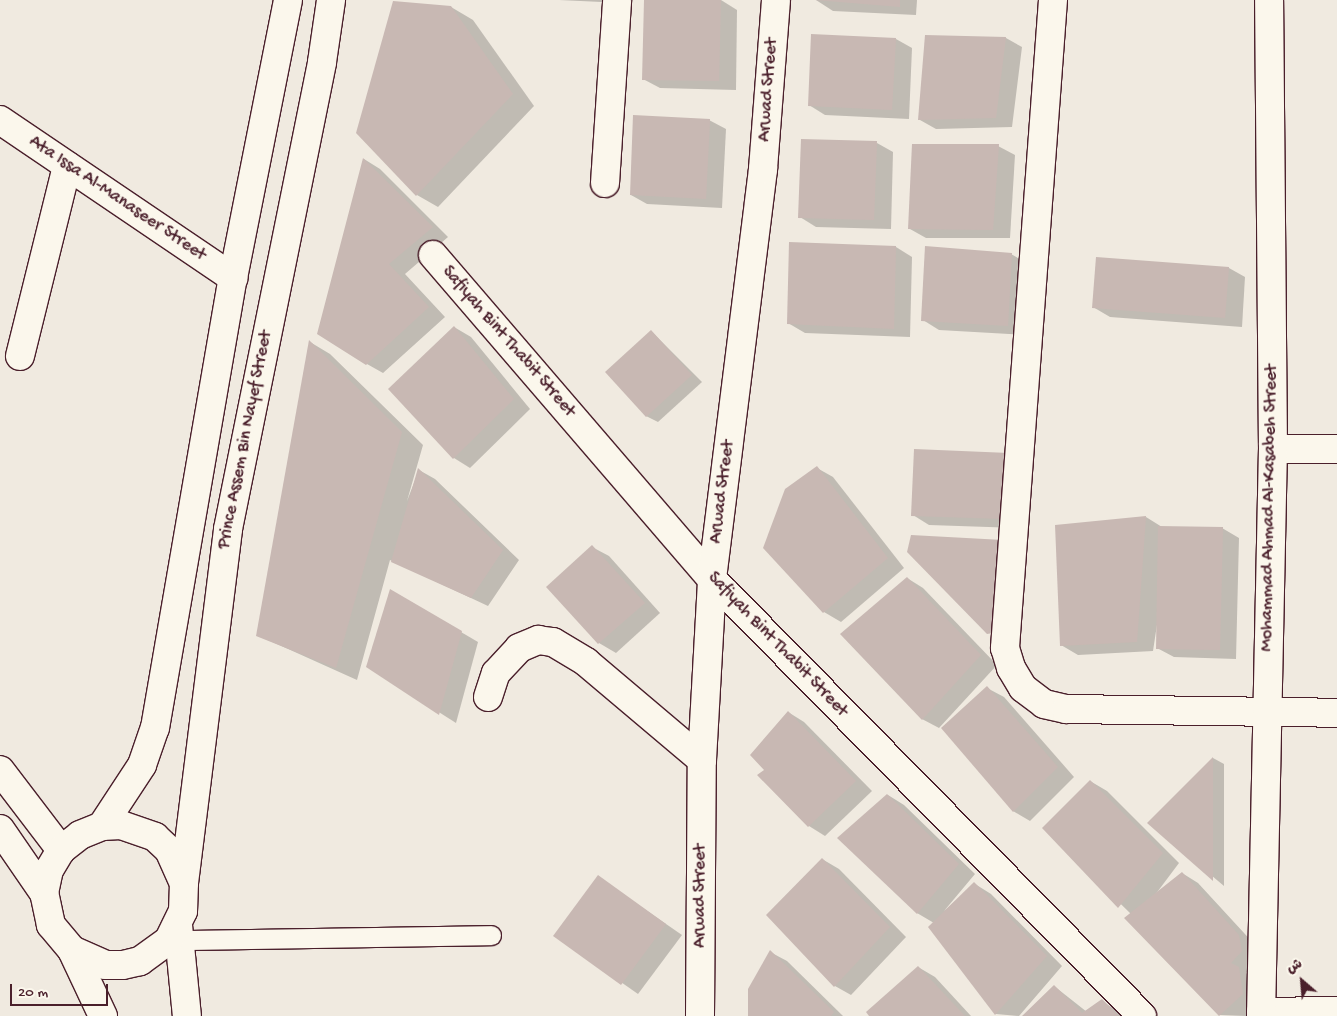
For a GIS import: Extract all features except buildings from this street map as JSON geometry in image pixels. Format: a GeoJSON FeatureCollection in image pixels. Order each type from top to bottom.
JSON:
{"type":"FeatureCollection","features":[{"type":"Feature","properties":{"kind":"street"},"geometry":{"type":"LineString","coordinates":[[102,826],[142,765],[155,728],[234,278],[288,0]]}},
{"type":"Feature","properties":{"kind":"street","name":"Prince Assem Bin Nayef Street"},"geometry":{"type":"LineString","coordinates":[[184,884],[228,529],[331,0]]}},
{"type":"Feature","properties":{"kind":"street"},"geometry":{"type":"LineString","coordinates":[[605,183],[617,0]]}},
{"type":"Feature","properties":{"kind":"street","name":"Arwad Street"},"geometry":{"type":"LineString","coordinates":[[700,1016],[702,760],[712,579],[763,168],[776,0]]}},
{"type":"Feature","properties":{"kind":"street"},"geometry":{"type":"LineString","coordinates":[[1053,0],[1005,648],[1011,668],[1023,688],[1044,704],[1066,709],[1337,713]]}},
{"type":"Feature","properties":{"kind":"street","name":"Mohammad Ahmad Al-Kasabeh Street"},"geometry":{"type":"LineString","coordinates":[[1261,1014],[1274,449],[1269,0]]}},
{"type":"Feature","properties":{"kind":"street","name":"Ata Issa Al-Manaseer Street"},"geometry":{"type":"LineString","coordinates":[[0,120],[234,278]]}},
{"type":"Feature","properties":{"kind":"street"},"geometry":{"type":"LineString","coordinates":[[20,356],[67,166]]}},
{"type":"Feature","properties":{"kind":"street","name":"Safiyah Bint Thabit Street"},"geometry":{"type":"LineString","coordinates":[[433,255],[712,579],[1142,1016]]}},
{"type":"Feature","properties":{"kind":"street"},"geometry":{"type":"LineString","coordinates":[[1274,449],[1337,449]]}},
{"type":"Feature","properties":{"kind":"street"},"geometry":{"type":"LineString","coordinates":[[488,697],[496,673],[518,648],[538,640],[553,642],[586,662],[702,760]]}},
{"type":"Feature","properties":{"kind":"street"},"geometry":{"type":"LineString","coordinates":[[0,770],[61,850]]}},
{"type":"Feature","properties":{"kind":"street"},"geometry":{"type":"LineString","coordinates":[[44,893],[49,870],[61,850],[80,835],[102,826],[121,825],[155,837],[169,850],[184,884],[180,932],[188,1016]]}},
{"type":"Feature","properties":{"kind":"street"},"geometry":{"type":"LineString","coordinates":[[0,830],[44,893],[51,925],[72,950],[103,1016]]}},
{"type":"Feature","properties":{"kind":"street"},"geometry":{"type":"LineString","coordinates":[[72,950],[105,965],[122,965],[156,952],[180,932]]}},
{"type":"Feature","properties":{"kind":"street"},"geometry":{"type":"LineString","coordinates":[[1261,1014],[1337,1011]]}},
{"type":"Feature","properties":{"kind":"lane"},"geometry":{"type":"LineString","coordinates":[[180,932],[491,935]]}}]}
